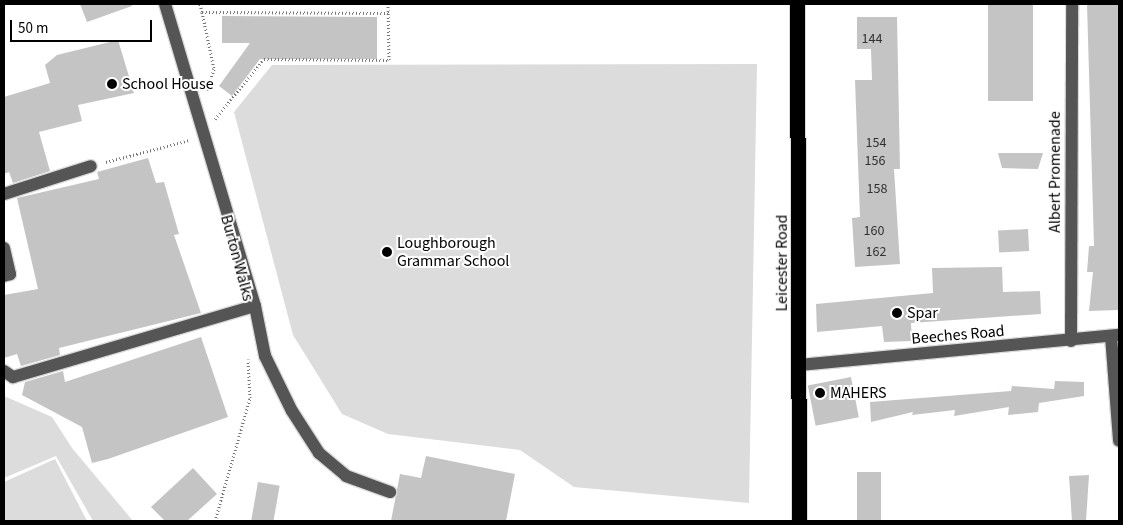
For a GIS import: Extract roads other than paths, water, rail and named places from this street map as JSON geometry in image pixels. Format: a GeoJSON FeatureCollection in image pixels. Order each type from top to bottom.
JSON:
{"type":"FeatureCollection","features":[{"type":"Feature","properties":{"kind":"highway","name":"Leicester Road"},"geometry":{"type":"LineString","coordinates":[[797,4],[800,365],[799,521]]}},
{"type":"Feature","properties":{"kind":"street"},"geometry":{"type":"LineString","coordinates":[[165,4],[202,134],[255,306],[265,356],[292,411],[319,452],[346,476],[390,492]]}},
{"type":"Feature","properties":{"kind":"street","name":"Albert Promenade"},"geometry":{"type":"LineString","coordinates":[[1071,341],[1072,4]]}},
{"type":"Feature","properties":{"kind":"street"},"geometry":{"type":"LineString","coordinates":[[4,194],[90,166]]}},
{"type":"Feature","properties":{"kind":"street"},"geometry":{"type":"LineString","coordinates":[[4,248],[10,274],[4,276]]}},
{"type":"Feature","properties":{"kind":"street"},"geometry":{"type":"LineString","coordinates":[[4,371],[13,377],[255,306]]}},
{"type":"Feature","properties":{"kind":"street"},"geometry":{"type":"LineString","coordinates":[[1115,336],[1119,441]]}},
{"type":"Feature","properties":{"kind":"street","name":"Beeches Road"},"geometry":{"type":"LineString","coordinates":[[800,365],[1115,336]]}},
{"type":"Feature","properties":{"kind":"place","name":"School House"},"geometry":{"type":"Point","coordinates":[112,84]}},
{"type":"Feature","properties":{"kind":"place","name":"Loughborough Grammar School"},"geometry":{"type":"Point","coordinates":[387,252]}},
{"type":"Feature","properties":{"kind":"place","name":"Spar"},"geometry":{"type":"Point","coordinates":[897,313]}},
{"type":"Feature","properties":{"kind":"place","name":"MAHERS"},"geometry":{"type":"Point","coordinates":[820,393]}}]}
